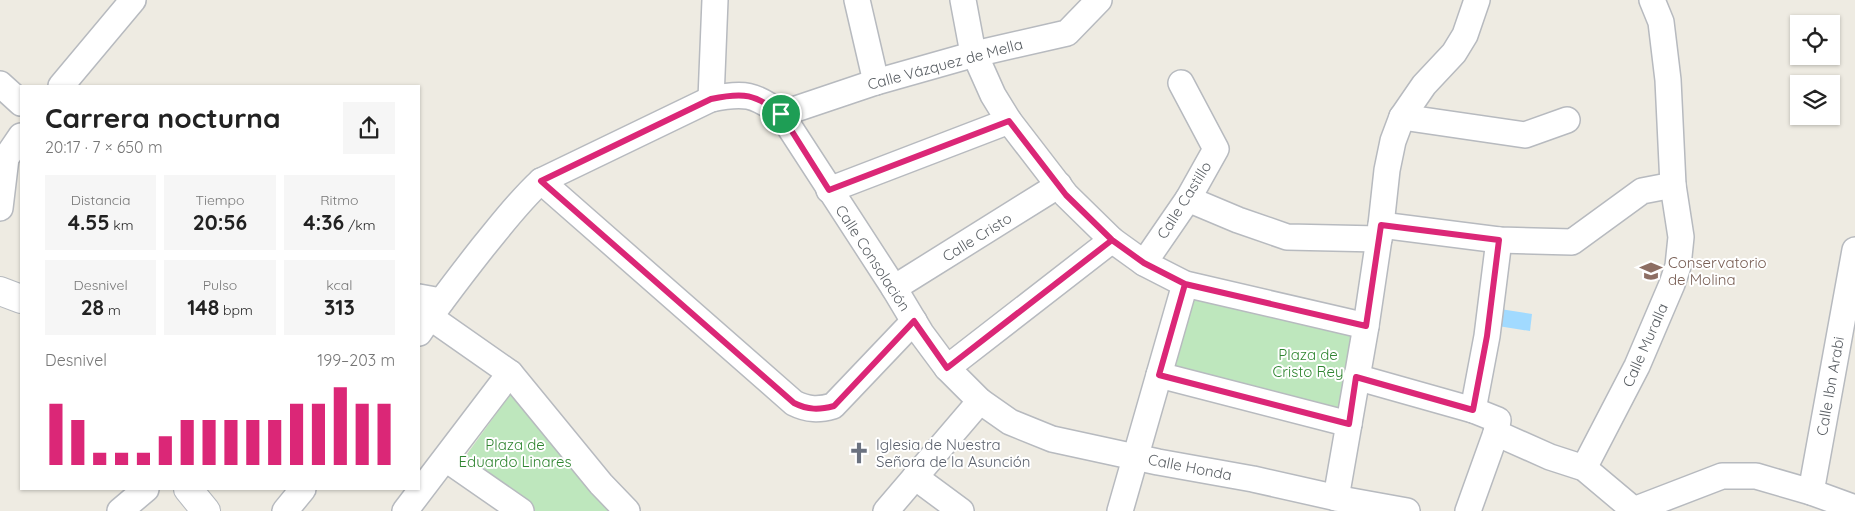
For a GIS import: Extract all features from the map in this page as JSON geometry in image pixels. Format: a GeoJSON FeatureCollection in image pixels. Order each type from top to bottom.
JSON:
{"type":"FeatureCollection","features":[{"type":"Feature","properties":{"kind":"main road"},"geometry":{"type":"LineString","coordinates":[[0,291],[20,299]]}},
{"type":"Feature","properties":{"kind":"main road"},"geometry":{"type":"LineString","coordinates":[[189,490],[206,511]]}},
{"type":"Feature","properties":{"kind":"street"},"geometry":{"type":"LineString","coordinates":[[62,85],[133,0]]}},
{"type":"Feature","properties":{"kind":"street"},"geometry":{"type":"LineString","coordinates":[[711,99],[715,0]]}},
{"type":"Feature","properties":{"kind":"street"},"geometry":{"type":"LineString","coordinates":[[857,0],[876,82]]}},
{"type":"Feature","properties":{"kind":"street"},"geometry":{"type":"LineString","coordinates":[[963,0],[975,54],[993,95],[1009,121],[1066,195],[1112,240],[1144,263],[1185,284],[1366,326]]}},
{"type":"Feature","properties":{"kind":"street","name":"Calle Vázquez de Mella"},"geometry":{"type":"LineString","coordinates":[[781,114],[876,82],[975,54],[1066,33],[1099,0]]}},
{"type":"Feature","properties":{"kind":"street"},"geometry":{"type":"LineString","coordinates":[[1336,498],[1366,326],[1387,170],[1393,141],[1402,116],[1424,85],[1454,53],[1464,35],[1477,0]]}},
{"type":"Feature","properties":{"kind":"street","name":"Calle Muralla"},"geometry":{"type":"LineString","coordinates":[[1584,468],[1637,366],[1678,266],[1680,237],[1673,186],[1668,80],[1656,11]]}},
{"type":"Feature","properties":{"kind":"street","name":"Calle Castillo"},"geometry":{"type":"LineString","coordinates":[[1144,263],[1188,199],[1216,149],[1181,82]]}},
{"type":"Feature","properties":{"kind":"street"},"geometry":{"type":"LineString","coordinates":[[0,84],[20,101]]}},
{"type":"Feature","properties":{"kind":"street","name":"Calle Consolación"},"geometry":{"type":"LineString","coordinates":[[427,312],[525,195],[541,181],[711,99],[730,95],[748,95],[763,100],[781,114],[914,321],[947,368]]}},
{"type":"Feature","properties":{"kind":"street"},"geometry":{"type":"LineString","coordinates":[[1402,116],[1525,135],[1567,120]]}},
{"type":"Feature","properties":{"kind":"street"},"geometry":{"type":"LineString","coordinates":[[829,190],[1009,121]]}},
{"type":"Feature","properties":{"kind":"street"},"geometry":{"type":"LineString","coordinates":[[0,208],[6,158],[20,137]]}},
{"type":"Feature","properties":{"kind":"street"},"geometry":{"type":"LineString","coordinates":[[541,181],[794,403],[802,407],[819,410],[834,406],[914,321]]}},
{"type":"Feature","properties":{"kind":"street","name":"Calle Cristo"},"geometry":{"type":"LineString","coordinates":[[894,288],[1059,185]]}},
{"type":"Feature","properties":{"kind":"street"},"geometry":{"type":"LineString","coordinates":[[1188,199],[1238,220],[1287,237],[1380,232],[1499,240],[1572,242],[1642,191],[1673,186]]}},
{"type":"Feature","properties":{"kind":"street"},"geometry":{"type":"LineString","coordinates":[[947,368],[1112,240]]}},
{"type":"Feature","properties":{"kind":"street"},"geometry":{"type":"LineString","coordinates":[[1473,410],[1487,336],[1499,240]]}},
{"type":"Feature","properties":{"kind":"street","name":"Calle Ibn Arabi"},"geometry":{"type":"LineString","coordinates":[[1822,501],[1855,250]]}},
{"type":"Feature","properties":{"kind":"street"},"geometry":{"type":"LineString","coordinates":[[1120,511],[1185,284]]}},
{"type":"Feature","properties":{"kind":"street"},"geometry":{"type":"LineString","coordinates":[[427,312],[510,373],[601,484],[627,511]]}},
{"type":"Feature","properties":{"kind":"street","name":"Calle Honda"},"geometry":{"type":"LineString","coordinates":[[947,368],[980,401],[1010,422],[1052,439],[1407,511]]}},
{"type":"Feature","properties":{"kind":"street"},"geometry":{"type":"LineString","coordinates":[[420,488],[446,459],[510,373]]}},
{"type":"Feature","properties":{"kind":"street"},"geometry":{"type":"LineString","coordinates":[[1159,375],[1349,424]]}},
{"type":"Feature","properties":{"kind":"street"},"geometry":{"type":"LineString","coordinates":[[1356,377],[1473,410],[1497,427],[1550,457],[1584,468],[1633,510],[1722,476],[1756,476],[1822,501],[1855,508]]}},
{"type":"Feature","properties":{"kind":"street"},"geometry":{"type":"LineString","coordinates":[[886,511],[980,401]]}},
{"type":"Feature","properties":{"kind":"street"},"geometry":{"type":"LineString","coordinates":[[1468,511],[1497,427]]}},
{"type":"Feature","properties":{"kind":"street"},"geometry":{"type":"LineString","coordinates":[[446,459],[521,511]]}},
{"type":"Feature","properties":{"kind":"street"},"geometry":{"type":"LineString","coordinates":[[915,477],[961,511]]}},
{"type":"Feature","properties":{"kind":"street"},"geometry":{"type":"LineString","coordinates":[[120,511],[145,490]]}},
{"type":"Feature","properties":{"kind":"street"},"geometry":{"type":"LineString","coordinates":[[285,511],[302,490]]}},
{"type":"Feature","properties":{"kind":"street"},"geometry":{"type":"LineString","coordinates":[[406,511],[419,490]]}},
{"type":"Feature","properties":{"kind":"green space","name":"Plaza de Cristo Rey"},"geometry":{"type":"Polygon","coordinates":[[[1185,284],[1366,326],[1349,424],[1159,375],[1185,284]]]}},
{"type":"Feature","properties":{"kind":"green space","name":"Plaza de Eduardo Linares"},"geometry":{"type":"Polygon","coordinates":[[[512,392],[622,511],[533,511],[462,461],[512,392]]]}},
{"type":"Feature","properties":{"kind":"water"},"geometry":{"type":"Polygon","coordinates":[[[1500,309],[1532,314],[1530,331],[1498,326],[1500,309]]]}},
{"type":"Feature","properties":{"kind":"place","name":"Conservatorio de Molina"},"geometry":{"type":"Point","coordinates":[1651,271]}},
{"type":"Feature","properties":{"kind":"place","name":"Iglesia de Nuestra Señora de la Asunción"},"geometry":{"type":"Point","coordinates":[859,453]}},
{"type":"Feature","properties":{"kind":"route"},"geometry":{"type":"LineString","coordinates":[[781,114],[763,100],[748,95],[730,95],[711,99],[541,181],[794,403],[802,407],[819,410],[834,406],[914,321],[947,368],[1112,240],[1144,263],[1185,284],[1159,375],[1349,424],[1356,377],[1473,410],[1487,336],[1499,240],[1381,225],[1366,326],[1185,284],[1144,263],[1112,240],[1066,195],[1009,121],[829,190],[781,114]]}}]}
